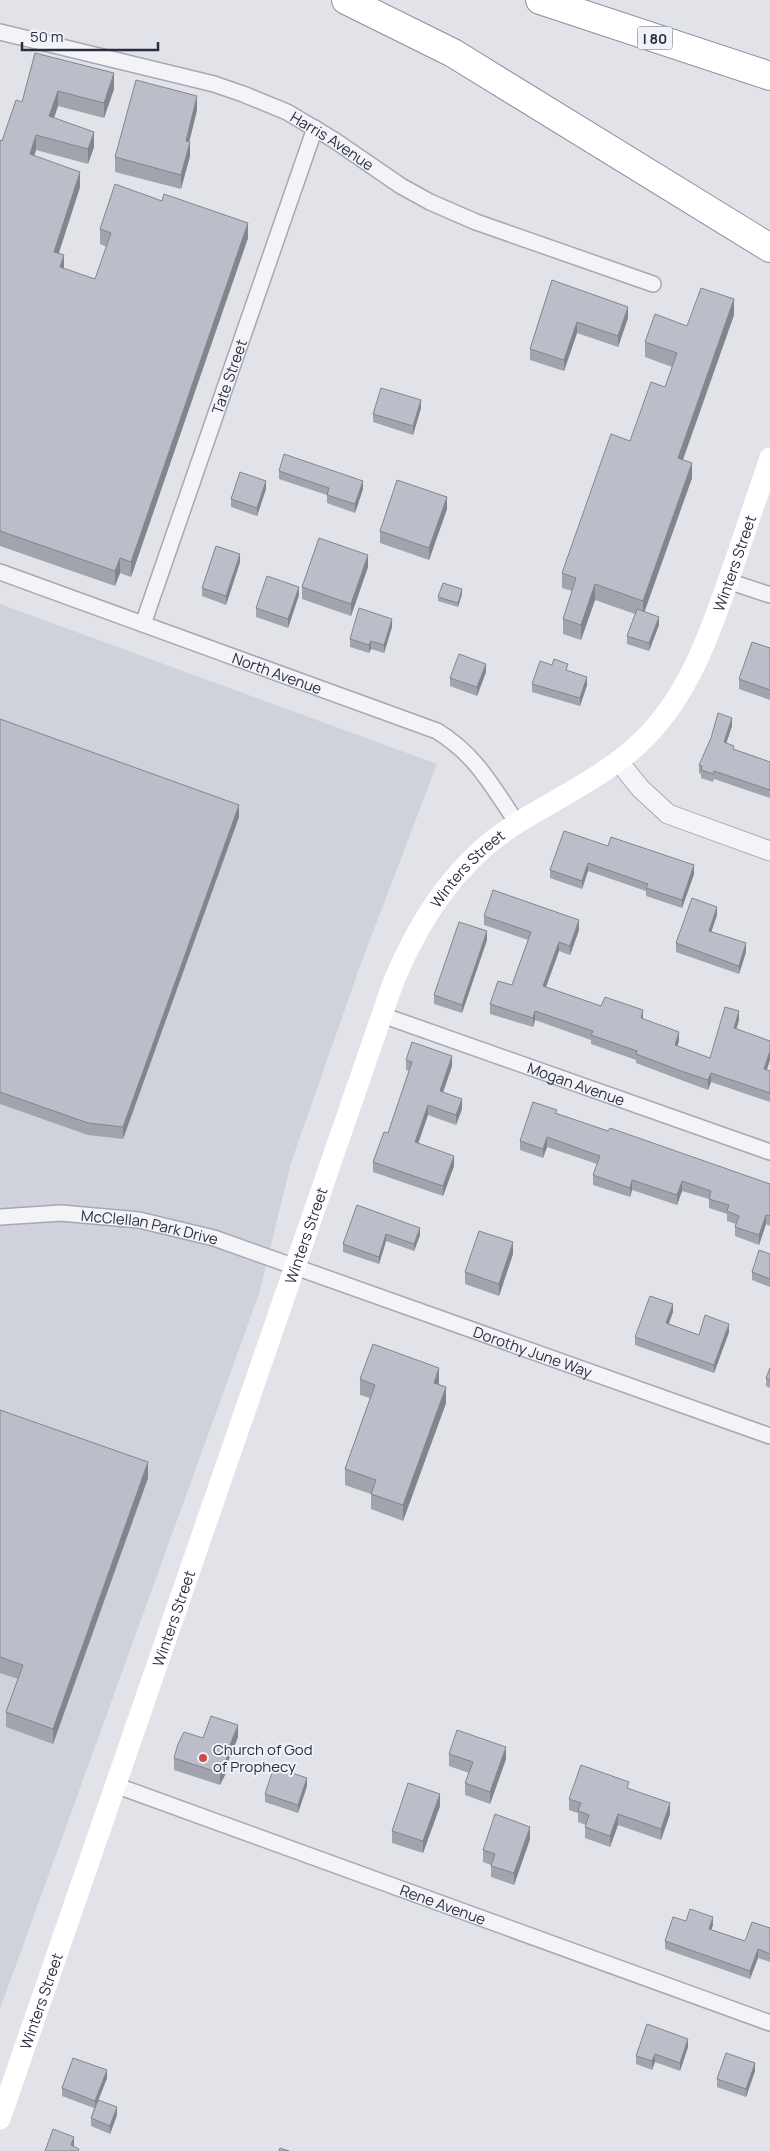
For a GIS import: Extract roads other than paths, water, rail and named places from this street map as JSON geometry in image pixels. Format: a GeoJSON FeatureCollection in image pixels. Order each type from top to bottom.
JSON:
{"type":"FeatureCollection","features":[{"type":"Feature","properties":{"kind":"highway"},"geometry":{"type":"LineString","coordinates":[[346,0],[453,53],[770,248]]}},
{"type":"Feature","properties":{"kind":"highway","name":"I 80"},"geometry":{"type":"LineString","coordinates":[[540,0],[770,76]]}},
{"type":"Feature","properties":{"kind":"main road","name":"Winters Street"},"geometry":{"type":"LineString","coordinates":[[0,2120],[382,1015],[407,949],[420,925],[442,893],[463,869],[517,824],[619,762],[667,713],[686,684],[704,648],[770,458]]}},
{"type":"Feature","properties":{"kind":"street","name":"Harris Avenue"},"geometry":{"type":"LineString","coordinates":[[0,32],[214,84],[243,94],[287,112],[316,128],[401,186],[430,202],[476,222],[653,284]]}},
{"type":"Feature","properties":{"kind":"street","name":"Tate Street"},"geometry":{"type":"LineString","coordinates":[[143,624],[316,128]]}},
{"type":"Feature","properties":{"kind":"street","name":"North Avenue"},"geometry":{"type":"LineString","coordinates":[[0,572],[437,731],[456,743],[473,759],[517,824]]}},
{"type":"Feature","properties":{"kind":"street"},"geometry":{"type":"LineString","coordinates":[[728,581],[770,596]]}},
{"type":"Feature","properties":{"kind":"street"},"geometry":{"type":"LineString","coordinates":[[619,762],[640,788],[668,814],[770,851]]}},
{"type":"Feature","properties":{"kind":"street","name":"Mogan Avenue"},"geometry":{"type":"LineString","coordinates":[[382,1015],[770,1152]]}},
{"type":"Feature","properties":{"kind":"street","name":"McClellan Park Drive"},"geometry":{"type":"LineString","coordinates":[[0,1218],[62,1214],[139,1220],[214,1238],[295,1267]]}},
{"type":"Feature","properties":{"kind":"street","name":"Dorothy June Way"},"geometry":{"type":"LineString","coordinates":[[295,1267],[770,1436]]}},
{"type":"Feature","properties":{"kind":"street","name":"Rene Avenue"},"geometry":{"type":"LineString","coordinates":[[115,1785],[770,2023]]}},
{"type":"Feature","properties":{"kind":"place","name":"Church of God of Prophecy"},"geometry":{"type":"Point","coordinates":[203,1758]}}]}
